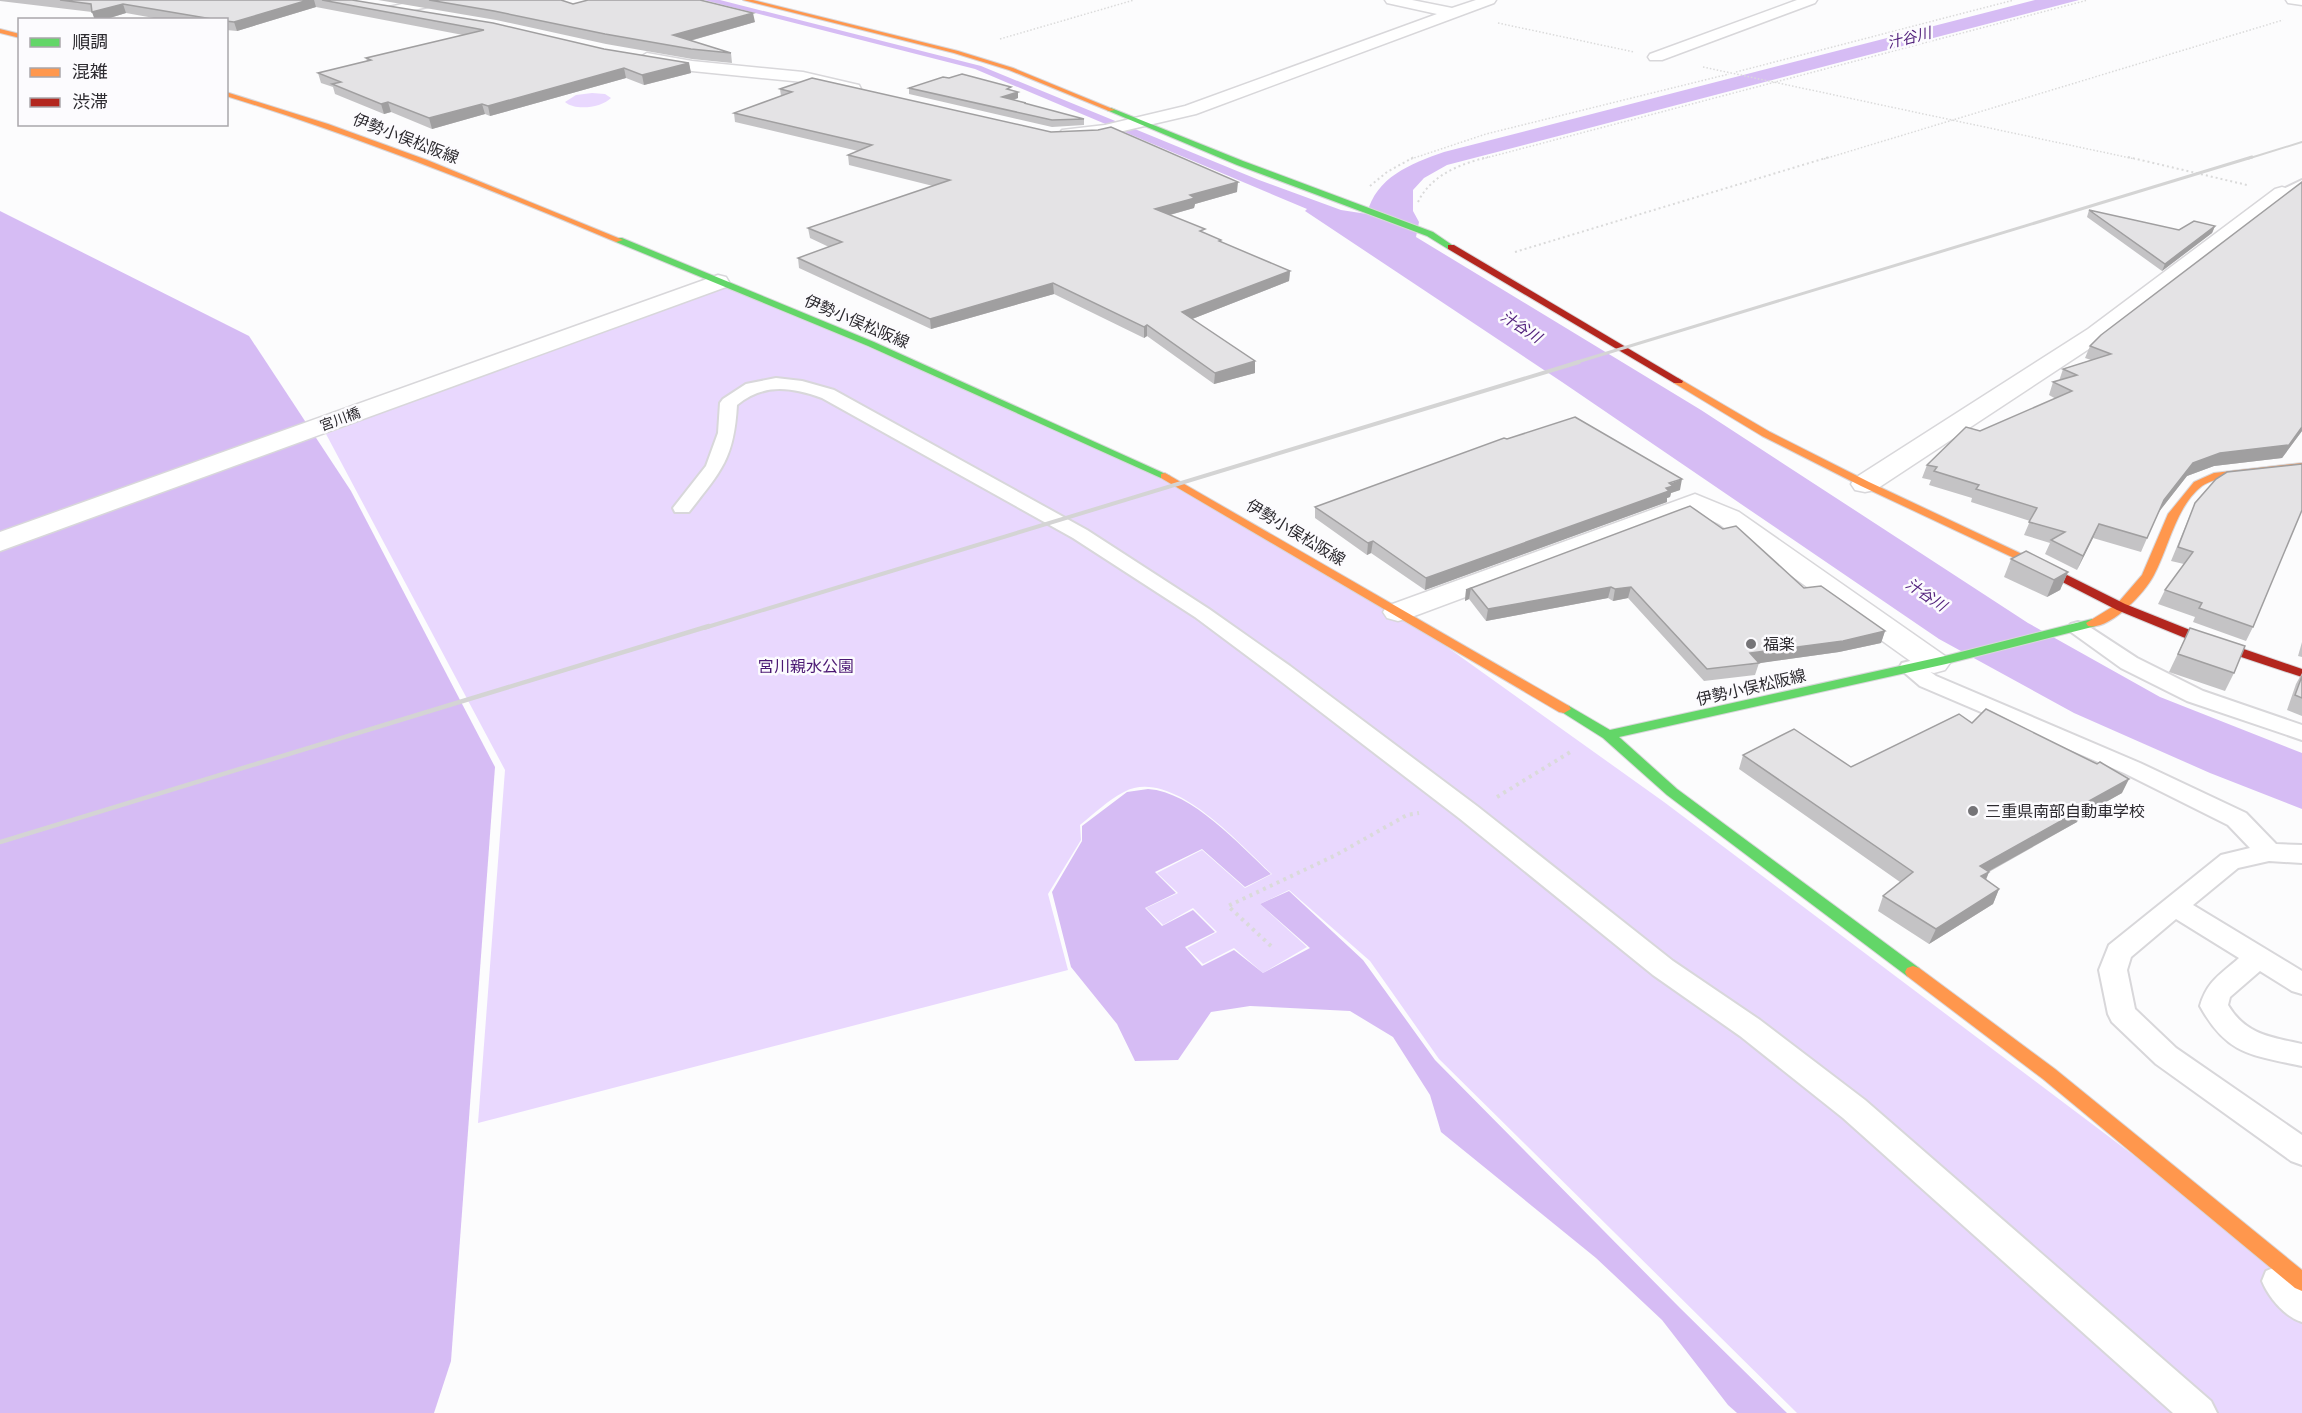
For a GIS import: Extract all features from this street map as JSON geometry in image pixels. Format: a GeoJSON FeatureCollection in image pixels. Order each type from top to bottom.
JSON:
{"type":"FeatureCollection","features":[{"type":"Feature","properties":{"kind":"main road"},"geometry":{"type":"LineString","coordinates":[[746,0],[956,52],[1011,69],[1240,163],[1430,234],[1766,434],[1865,484],[2030,560],[2121,607],[2195,637],[2302,673]]}},
{"type":"Feature","properties":{"kind":"main road"},"geometry":{"type":"LineString","coordinates":[[0,31],[18,36]]}},
{"type":"Feature","properties":{"kind":"main road","name":"伊勢小俣松阪線"},"geometry":{"type":"LineString","coordinates":[[228,95],[299,115],[501,191],[871,344],[1155,470],[1608,735],[1930,664],[2075,629],[2104,619],[2121,607],[2148,576],[2174,514],[2198,484],[2214,476],[2299,468]]}},
{"type":"Feature","properties":{"kind":"main road"},"geometry":{"type":"LineString","coordinates":[[1608,735],[1672,792],[2049,1074],[2302,1282]]}},
{"type":"Feature","properties":{"kind":"street"},"geometry":{"type":"LineString","coordinates":[[442,0],[388,9],[442,17]]}},
{"type":"Feature","properties":{"kind":"street"},"geometry":{"type":"LineString","coordinates":[[1392,0],[1453,13]]}},
{"type":"Feature","properties":{"kind":"street"},"geometry":{"type":"LineString","coordinates":[[1052,134],[1106,130],[1190,110],[1489,0]]}},
{"type":"Feature","properties":{"kind":"street"},"geometry":{"type":"LineString","coordinates":[[1656,57],[1810,0]]}},
{"type":"Feature","properties":{"kind":"street"},"geometry":{"type":"LineString","coordinates":[[2293,0],[2302,2]]}},
{"type":"Feature","properties":{"kind":"street"},"geometry":{"type":"LineString","coordinates":[[627,54],[692,66],[803,77],[867,92]]}},
{"type":"Feature","properties":{"kind":"street"},"geometry":{"type":"LineString","coordinates":[[1865,484],[2096,334],[2292,188]]}},
{"type":"Feature","properties":{"kind":"street","name":"宮川橋"},"geometry":{"type":"LineString","coordinates":[[0,542],[718,282]]}},
{"type":"Feature","properties":{"kind":"street"},"geometry":{"type":"LineString","coordinates":[[1398,612],[1695,502],[1729,518],[1930,664]]}},
{"type":"Feature","properties":{"kind":"lane"},"geometry":{"type":"LineString","coordinates":[[682,508],[715,467],[727,433],[729,403],[741,392],[761,385],[783,382],[803,385],[828,394],[1080,534],[1202,613],[1468,812],[1663,968],[1750,1028],[1854,1109],[2199,1413]]}},
{"type":"Feature","properties":{"kind":"lane"},"geometry":{"type":"LineString","coordinates":[[2075,629],[2129,663],[2195,696],[2302,733]]}},
{"type":"Feature","properties":{"kind":"lane"},"geometry":{"type":"LineString","coordinates":[[1930,664],[1928,681],[2132,768],[2237,819],[2269,852]]}},
{"type":"Feature","properties":{"kind":"lane"},"geometry":{"type":"LineString","coordinates":[[2302,854],[2269,852],[2230,861],[2119,952],[2113,970],[2122,1014],[2166,1056],[2302,1152]]}},
{"type":"Feature","properties":{"kind":"lane"},"geometry":{"type":"LineString","coordinates":[[2175,906],[2300,981]]}},
{"type":"Feature","properties":{"kind":"lane"},"geometry":{"type":"LineString","coordinates":[[2259,957],[2218,992],[2214,1006],[2225,1024],[2251,1044],[2302,1055]]}},
{"type":"Feature","properties":{"kind":"lane"},"geometry":{"type":"LineString","coordinates":[[2208,1205],[2302,1307]]}},
{"type":"Feature","properties":{"kind":"path"},"geometry":{"type":"LineString","coordinates":[[956,52],[1134,0]]}},
{"type":"Feature","properties":{"kind":"path"},"geometry":{"type":"LineString","coordinates":[[1355,205],[1380,175],[1396,164],[1447,146],[2014,0]]}},
{"type":"Feature","properties":{"kind":"path"},"geometry":{"type":"LineString","coordinates":[[1444,242],[1438,229],[1422,212],[1418,202],[1422,191],[1451,169],[1477,160],[2088,0]]}},
{"type":"Feature","properties":{"kind":"path"},"geometry":{"type":"LineString","coordinates":[[1453,13],[1656,57]]}},
{"type":"Feature","properties":{"kind":"path"},"geometry":{"type":"LineString","coordinates":[[1480,262],[2291,17]]}},
{"type":"Feature","properties":{"kind":"path"},"geometry":{"type":"LineString","coordinates":[[1736,74],[2182,169],[2292,188]]}},
{"type":"Feature","properties":{"kind":"path"},"geometry":{"type":"LineString","coordinates":[[1271,946],[1228,906],[1336,855],[1407,815],[1422,813],[1457,816],[1468,812],[1491,801],[1580,746]]}},
{"type":"Feature","properties":{"kind":"green space"},"geometry":{"type":"Polygon","coordinates":[[[605,94],[611,98],[601,104],[588,107],[575,107],[565,102],[576,95],[605,94]]]}},
{"type":"Feature","properties":{"kind":"green space","name":"宮川親水公園"},"geometry":{"type":"Polygon","coordinates":[[[723,284],[1181,483],[1398,612],[1664,802],[2302,1282],[2302,1413],[1797,1413],[1439,1059],[1370,961],[1289,890],[1260,904],[1307,947],[1263,973],[1234,948],[1203,964],[1187,948],[1217,932],[1193,908],[1163,925],[1146,908],[1178,893],[1157,873],[1202,850],[1245,888],[1272,874],[1204,812],[1163,790],[1143,787],[1124,792],[1080,825],[1081,840],[1048,894],[1068,970],[478,1123],[505,770],[326,434],[723,284]]]}},
{"type":"Feature","properties":{"kind":"water","name":"汁谷川"},"geometry":{"type":"Polygon","coordinates":[[[704,0],[720,0],[981,66],[1259,180],[1341,210],[1367,214],[1371,201],[1386,181],[1407,167],[1444,152],[2035,0],[2079,0],[1447,165],[1424,178],[1413,190],[1413,211],[1419,222],[1416,237],[1701,410],[2028,623],[2160,697],[2302,753],[2302,809],[2210,773],[2074,713],[1939,639],[1562,382],[1305,211],[1307,209],[975,69],[704,0]]]}},
{"type":"Feature","properties":{"kind":"water"},"geometry":{"type":"Polygon","coordinates":[[[0,211],[249,336],[351,491],[495,767],[451,1361],[434,1413],[0,1413],[0,211]]]}},
{"type":"Feature","properties":{"kind":"water"},"geometry":{"type":"Polygon","coordinates":[[[1148,789],[1165,792],[1198,809],[1271,874],[1245,887],[1202,849],[1155,872],[1176,893],[1145,908],[1162,926],[1193,910],[1215,932],[1185,947],[1202,966],[1234,950],[1263,973],[1310,948],[1260,904],[1289,891],[1363,960],[1435,1060],[1787,1413],[1737,1413],[1728,1405],[1662,1320],[1596,1258],[1441,1132],[1430,1095],[1393,1037],[1350,1011],[1250,1006],[1211,1012],[1178,1060],[1135,1061],[1117,1024],[1071,967],[1052,892],[1082,841],[1082,826],[1127,792],[1148,789]]]}},
{"type":"Feature","properties":{"kind":"building"},"geometry":{"type":"Polygon","coordinates":[[[60,0],[308,0],[234,22],[228,21],[228,18],[206,18],[123,4],[92,12],[91,4],[60,0]]]}},
{"type":"Feature","properties":{"kind":"building"},"geometry":{"type":"Polygon","coordinates":[[[322,0],[352,0],[493,23],[604,49],[689,63],[642,75],[624,68],[488,106],[482,104],[429,118],[388,102],[381,104],[332,84],[341,82],[318,73],[371,60],[366,58],[484,30],[322,0]]]}},
{"type":"Feature","properties":{"kind":"building"},"geometry":{"type":"Polygon","coordinates":[[[429,0],[561,0],[573,4],[588,0],[700,0],[753,13],[673,35],[731,53],[691,49],[605,34],[429,0]]]}},
{"type":"Feature","properties":{"kind":"building"},"geometry":{"type":"Polygon","coordinates":[[[962,74],[1011,87],[1007,89],[1018,92],[1002,97],[1084,119],[1052,120],[909,88],[943,77],[949,78],[962,74]]]}},
{"type":"Feature","properties":{"kind":"building"},"geometry":{"type":"Polygon","coordinates":[[[812,78],[1051,132],[1098,130],[1111,127],[1238,182],[1190,195],[1195,198],[1155,209],[1205,229],[1200,231],[1290,271],[1182,312],[1255,361],[1215,373],[1147,325],[1144,327],[1053,283],[930,319],[798,258],[842,242],[808,228],[950,180],[848,155],[872,145],[734,113],[792,92],[780,89],[812,78]]]}},
{"type":"Feature","properties":{"kind":"building"},"geometry":{"type":"Polygon","coordinates":[[[2302,182],[2302,427],[2289,445],[2220,453],[2193,463],[2164,500],[2147,538],[2099,524],[2083,556],[2051,540],[2065,532],[2029,522],[2037,508],[1976,489],[1979,485],[1934,471],[1937,467],[1927,465],[1966,427],[1980,431],[2072,391],[2053,382],[2077,375],[2063,369],[2111,354],[2090,346],[2101,335],[2302,182]]]}},
{"type":"Feature","properties":{"kind":"building"},"geometry":{"type":"Polygon","coordinates":[[[2089,210],[2179,230],[2194,221],[2215,226],[2165,264],[2089,210]]]}},
{"type":"Feature","properties":{"kind":"building"},"geometry":{"type":"Polygon","coordinates":[[[1575,417],[1682,479],[1669,483],[1673,486],[1666,488],[1669,491],[1426,578],[1373,541],[1368,543],[1315,507],[1504,438],[1507,439],[1575,417]]]}},
{"type":"Feature","properties":{"kind":"building"},"geometry":{"type":"Polygon","coordinates":[[[2302,464],[2302,510],[2253,627],[2199,608],[2202,603],[2165,590],[2193,552],[2178,547],[2195,503],[2216,479],[2227,472],[2302,464]]]}},
{"type":"Feature","properties":{"kind":"building"},"geometry":{"type":"Polygon","coordinates":[[[1690,506],[1723,529],[1736,526],[1804,588],[1821,586],[1885,631],[1843,641],[1750,653],[1759,663],[1707,669],[1631,587],[1615,589],[1611,587],[1488,609],[1471,588],[1690,506]]]}},
{"type":"Feature","properties":{"kind":"building"},"geometry":{"type":"Polygon","coordinates":[[[2026,551],[2068,572],[2054,580],[2011,559],[2026,551]]]}},
{"type":"Feature","properties":{"kind":"building"},"geometry":{"type":"Polygon","coordinates":[[[2190,628],[2245,646],[2234,673],[2178,654],[2190,628]]]}},
{"type":"Feature","properties":{"kind":"building"},"geometry":{"type":"Polygon","coordinates":[[[2302,676],[2302,698],[2295,695],[2302,676]]]}},
{"type":"Feature","properties":{"kind":"building"},"geometry":{"type":"Polygon","coordinates":[[[1986,709],[2097,764],[2100,762],[2129,779],[2080,806],[2084,808],[1980,866],[1989,872],[1981,876],[1999,889],[1936,929],[1883,896],[1913,872],[1743,755],[1794,729],[1851,767],[1959,714],[1972,723],[1986,709]]]}},
{"type":"Feature","properties":{"kind":"railway"},"geometry":{"type":"LineString","coordinates":[[2247,159],[2302,142]]}},
{"type":"Feature","properties":{"kind":"railway"},"geometry":{"type":"LineString","coordinates":[[1574,363],[2252,157]]}},
{"type":"Feature","properties":{"kind":"railway"},"geometry":{"type":"LineString","coordinates":[[704,628],[1579,362]]}},
{"type":"Feature","properties":{"kind":"railway"},"geometry":{"type":"LineString","coordinates":[[0,842],[709,626]]}},
{"type":"Feature","properties":{"kind":"traffic: fast"},"geometry":{"type":"LineString","coordinates":[[1111,110],[1240,163],[1430,234],[1451,247]]}},
{"type":"Feature","properties":{"kind":"traffic: fast"},"geometry":{"type":"LineString","coordinates":[[619,240],[871,344],[1165,476]]}},
{"type":"Feature","properties":{"kind":"traffic: fast"},"geometry":{"type":"LineString","coordinates":[[1564,709],[1608,735],[1946,660],[2092,623]]}},
{"type":"Feature","properties":{"kind":"traffic: fast"},"geometry":{"type":"LineString","coordinates":[[1608,735],[1672,792],[1913,972]]}},
{"type":"Feature","properties":{"kind":"traffic: slow"},"geometry":{"type":"LineString","coordinates":[[746,0],[956,52],[1011,69],[1111,110]]}},
{"type":"Feature","properties":{"kind":"traffic: slow"},"geometry":{"type":"LineString","coordinates":[[0,31],[18,36]]}},
{"type":"Feature","properties":{"kind":"traffic: slow"},"geometry":{"type":"LineString","coordinates":[[228,95],[375,143],[473,180],[619,240]]}},
{"type":"Feature","properties":{"kind":"traffic: slow"},"geometry":{"type":"LineString","coordinates":[[1678,381],[1766,434],[1865,484],[2033,562]]}},
{"type":"Feature","properties":{"kind":"traffic: slow"},"geometry":{"type":"LineString","coordinates":[[2092,623],[2104,619],[2121,607],[2148,576],[2174,514],[2198,484],[2214,476],[2302,466]]}},
{"type":"Feature","properties":{"kind":"traffic: slow"},"geometry":{"type":"LineString","coordinates":[[1165,476],[1564,709]]}},
{"type":"Feature","properties":{"kind":"traffic: slow"},"geometry":{"type":"LineString","coordinates":[[1913,972],[2049,1074],[2302,1282]]}},
{"type":"Feature","properties":{"kind":"traffic: jam"},"geometry":{"type":"LineString","coordinates":[[1451,247],[1678,381]]}},
{"type":"Feature","properties":{"kind":"traffic: jam"},"geometry":{"type":"LineString","coordinates":[[2033,562],[2121,607],[2195,637],[2302,673]]}},
{"type":"Feature","properties":{"kind":"place","name":"福楽"},"geometry":{"type":"Point","coordinates":[1751,644]}},
{"type":"Feature","properties":{"kind":"place","name":"三重県南部自動車学校"},"geometry":{"type":"Point","coordinates":[1973,811]}}]}
